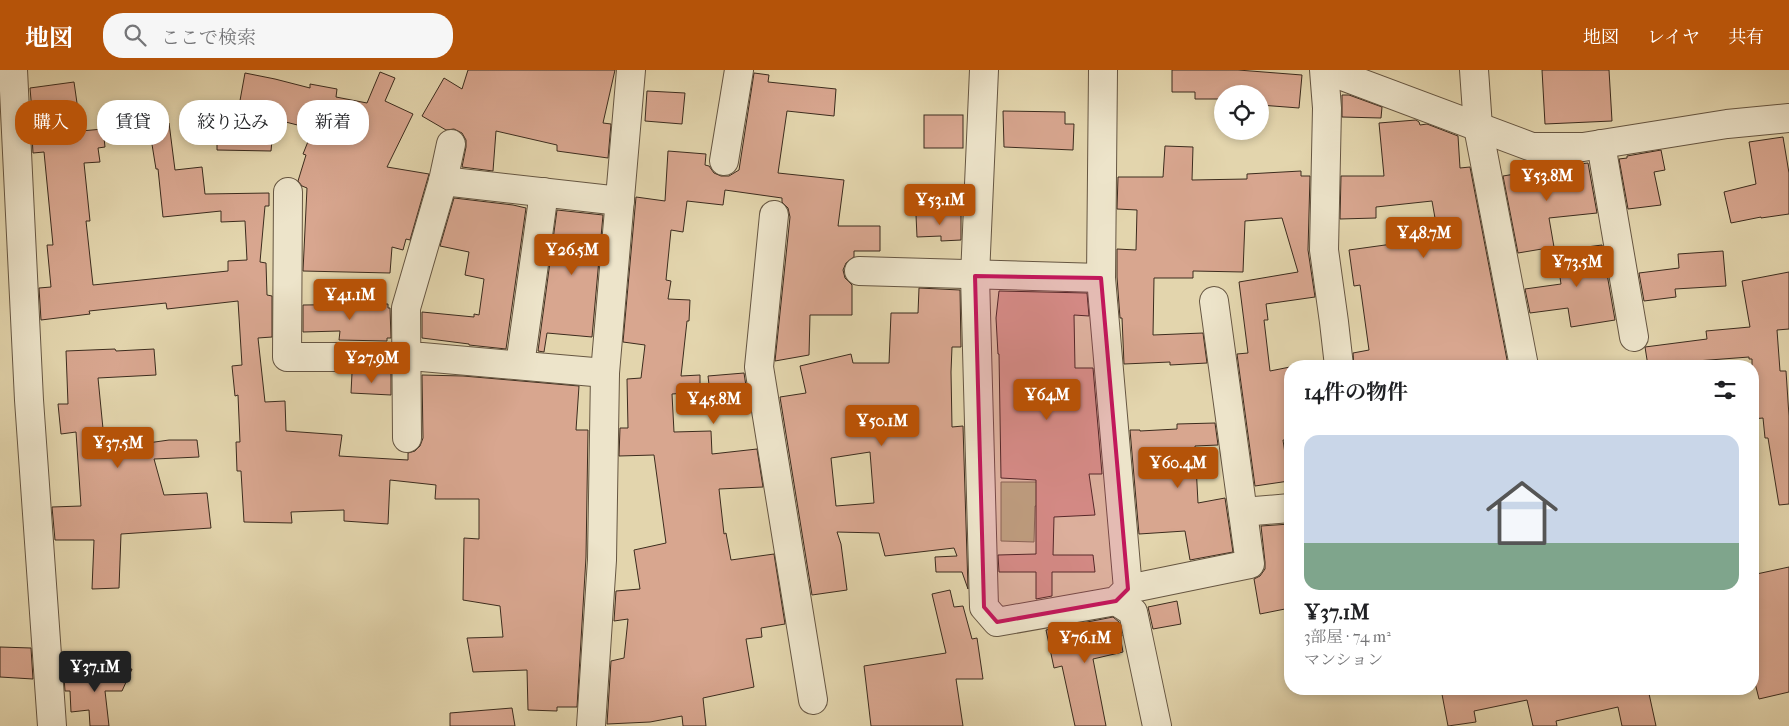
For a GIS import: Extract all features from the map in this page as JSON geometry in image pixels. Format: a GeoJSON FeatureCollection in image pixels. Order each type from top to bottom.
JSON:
{"type":"FeatureCollection","features":[{"type":"Feature","properties":{"kind":"street"},"geometry":{"type":"LineString","coordinates":[[13,70],[29,400],[52,726]]}},
{"type":"Feature","properties":{"kind":"street"},"geometry":{"type":"LineString","coordinates":[[591,726],[602,560],[605,373],[631,70]]}},
{"type":"Feature","properties":{"kind":"street"},"geometry":{"type":"LineString","coordinates":[[724,160],[739,70]]}},
{"type":"Feature","properties":{"kind":"street"},"geometry":{"type":"LineString","coordinates":[[984,70],[975,276],[984,607],[997,622],[1122,595],[1250,564],[1214,301]]}},
{"type":"Feature","properties":{"kind":"street"},"geometry":{"type":"LineString","coordinates":[[1102,70],[1101,278],[1122,595],[1133,612],[1157,726]]}},
{"type":"Feature","properties":{"kind":"street"},"geometry":{"type":"LineString","coordinates":[[1338,360],[1324,250],[1325,70],[1532,147],[1584,147],[1727,124],[1789,118]]}},
{"type":"Feature","properties":{"kind":"street"},"geometry":{"type":"LineString","coordinates":[[1474,70],[1478,127],[1523,360]]}},
{"type":"Feature","properties":{"kind":"street"},"geometry":{"type":"LineString","coordinates":[[407,438],[406,308],[443,181],[451,144]]}},
{"type":"Feature","properties":{"kind":"street"},"geometry":{"type":"LineString","coordinates":[[1601,144],[1634,337]]}},
{"type":"Feature","properties":{"kind":"street"},"geometry":{"type":"LineString","coordinates":[[443,181],[620,201]]}},
{"type":"Feature","properties":{"kind":"street"},"geometry":{"type":"LineString","coordinates":[[288,192],[287,357],[422,357],[605,373]]}},
{"type":"Feature","properties":{"kind":"street"},"geometry":{"type":"LineString","coordinates":[[520,365],[544,192]]}},
{"type":"Feature","properties":{"kind":"street"},"geometry":{"type":"LineString","coordinates":[[774,215],[760,367],[814,700]]}},
{"type":"Feature","properties":{"kind":"street"},"geometry":{"type":"LineString","coordinates":[[859,271],[975,276],[1101,278]]}},
{"type":"Feature","properties":{"kind":"street"},"geometry":{"type":"LineString","coordinates":[[1243,512],[1284,509]]}},
{"type":"Feature","properties":{"kind":"highlighted area"},"geometry":{"type":"Polygon","coordinates":[[[975,276],[1101,278],[1128,589],[1116,601],[997,622],[984,607],[975,276]]]}},
{"type":"Feature","properties":{"kind":"green space"},"geometry":{"type":"Polygon","coordinates":[[[1001,482],[1052,482],[1053,505],[1035,506],[1034,542],[1001,541],[1001,482]]]}},
{"type":"Feature","properties":{"kind":"building"},"geometry":{"type":"Polygon","coordinates":[[[468,70],[615,70],[603,123],[611,124],[608,158],[557,151],[557,145],[496,131],[493,171],[462,167],[466,140],[462,133],[454,129],[446,130],[422,116],[444,78],[462,89],[468,70]]]}},
{"type":"Feature","properties":{"kind":"building"},"geometry":{"type":"Polygon","coordinates":[[[1172,70],[1238,70],[1302,75],[1299,108],[1269,106],[1269,85],[1214,85],[1214,99],[1195,99],[1195,92],[1172,92],[1172,70]]]}},
{"type":"Feature","properties":{"kind":"building"},"geometry":{"type":"Polygon","coordinates":[[[1542,70],[1609,70],[1612,121],[1545,124],[1542,70]]]}},
{"type":"Feature","properties":{"kind":"building"},"geometry":{"type":"Polygon","coordinates":[[[380,72],[395,78],[385,101],[413,114],[387,167],[429,174],[410,240],[406,239],[403,250],[392,247],[390,273],[303,271],[307,188],[298,181],[306,155],[303,154],[307,145],[369,145],[368,100],[380,72]]]}},
{"type":"Feature","properties":{"kind":"building"},"geometry":{"type":"Polygon","coordinates":[[[245,73],[310,88],[310,84],[337,89],[336,97],[352,100],[297,100],[297,125],[287,122],[287,100],[240,100],[245,73]]]}},
{"type":"Feature","properties":{"kind":"building"},"geometry":{"type":"Polygon","coordinates":[[[754,73],[769,75],[768,82],[836,89],[834,116],[787,111],[778,173],[844,180],[838,226],[880,226],[880,251],[854,251],[854,257],[846,263],[843,270],[845,278],[852,285],[852,315],[810,315],[809,355],[775,361],[790,217],[788,208],[782,202],[782,198],[725,190],[723,205],[687,201],[683,232],[671,230],[666,280],[671,281],[668,299],[690,300],[681,376],[700,375],[700,392],[672,394],[674,432],[711,431],[712,454],[757,449],[763,487],[719,489],[724,534],[726,533],[731,560],[774,554],[785,624],[761,628],[762,637],[746,639],[754,687],[703,698],[706,726],[683,726],[682,716],[650,722],[607,724],[611,661],[624,658],[628,619],[614,621],[616,591],[640,589],[634,550],[666,543],[654,455],[619,456],[620,428],[628,428],[627,379],[641,378],[645,345],[623,342],[636,197],[665,201],[668,151],[706,154],[705,165],[721,176],[729,176],[739,170],[754,73]]]}},
{"type":"Feature","properties":{"kind":"building"},"geometry":{"type":"Polygon","coordinates":[[[74,82],[77,100],[31,100],[30,88],[74,82]]]}},
{"type":"Feature","properties":{"kind":"building"},"geometry":{"type":"Polygon","coordinates":[[[647,91],[685,93],[682,124],[645,121],[647,91]]]}},
{"type":"Feature","properties":{"kind":"building"},"geometry":{"type":"Polygon","coordinates":[[[1342,95],[1349,95],[1382,107],[1381,118],[1342,117],[1342,95]]]}},
{"type":"Feature","properties":{"kind":"building"},"geometry":{"type":"Polygon","coordinates":[[[1003,111],[1065,112],[1065,124],[1074,124],[1073,150],[1004,147],[1003,111]]]}},
{"type":"Feature","properties":{"kind":"building"},"geometry":{"type":"Polygon","coordinates":[[[924,115],[963,115],[963,148],[924,148],[924,115]]]}},
{"type":"Feature","properties":{"kind":"building"},"geometry":{"type":"Polygon","coordinates":[[[1416,120],[1420,125],[1427,124],[1458,136],[1460,168],[1470,167],[1507,360],[1354,360],[1353,353],[1369,350],[1360,285],[1354,286],[1349,250],[1450,236],[1448,218],[1435,218],[1432,201],[1376,207],[1376,218],[1340,219],[1341,176],[1384,176],[1379,123],[1416,120]]]}},
{"type":"Feature","properties":{"kind":"building"},"geometry":{"type":"Polygon","coordinates":[[[169,123],[175,170],[202,167],[205,194],[269,193],[269,206],[265,206],[260,262],[266,263],[267,295],[272,296],[272,337],[258,338],[265,402],[285,401],[286,431],[342,435],[339,456],[408,460],[408,453],[415,451],[420,446],[423,438],[422,375],[463,376],[579,386],[576,430],[588,430],[586,557],[577,707],[557,707],[557,711],[528,710],[527,670],[473,672],[467,638],[503,637],[500,606],[463,600],[464,538],[479,539],[479,499],[435,499],[436,485],[390,480],[388,524],[344,521],[344,510],[291,512],[292,523],[244,522],[241,471],[237,471],[236,442],[240,442],[238,395],[235,396],[232,366],[242,365],[238,301],[167,309],[166,303],[89,311],[90,314],[41,320],[39,288],[51,287],[47,245],[53,245],[44,152],[33,153],[33,145],[87,145],[87,130],[97,130],[97,145],[105,145],[105,147],[98,148],[100,162],[84,163],[90,221],[86,221],[93,285],[228,271],[228,261],[247,260],[245,221],[221,222],[221,211],[163,217],[158,169],[156,169],[152,145],[169,145],[169,123]]]}},
{"type":"Feature","properties":{"kind":"building"},"geometry":{"type":"Polygon","coordinates":[[[1783,137],[1789,173],[1789,214],[1731,223],[1724,192],[1756,184],[1749,142],[1783,137]]]}},
{"type":"Feature","properties":{"kind":"building"},"geometry":{"type":"Polygon","coordinates":[[[217,145],[272,145],[271,151],[217,150],[217,145]]]}},
{"type":"Feature","properties":{"kind":"building"},"geometry":{"type":"Polygon","coordinates":[[[1165,146],[1193,147],[1192,180],[1247,179],[1247,174],[1301,171],[1301,176],[1310,176],[1308,250],[1315,297],[1266,304],[1268,320],[1264,320],[1270,371],[1284,368],[1284,482],[1255,486],[1237,354],[1248,353],[1239,282],[1298,272],[1282,218],[1245,221],[1243,272],[1193,271],[1193,278],[1154,278],[1153,335],[1203,333],[1207,363],[1170,365],[1170,362],[1124,364],[1122,318],[1120,318],[1117,277],[1117,249],[1136,250],[1137,210],[1117,209],[1118,177],[1163,177],[1165,146]]]}},
{"type":"Feature","properties":{"kind":"building"},"geometry":{"type":"Polygon","coordinates":[[[1661,150],[1665,170],[1654,172],[1661,205],[1628,209],[1619,159],[1661,150]]]}},
{"type":"Feature","properties":{"kind":"building"},"geometry":{"type":"Polygon","coordinates":[[[1588,163],[1597,213],[1549,218],[1554,247],[1518,253],[1503,176],[1588,163]]]}},
{"type":"Feature","properties":{"kind":"building"},"geometry":{"type":"Polygon","coordinates":[[[454,198],[526,208],[506,349],[422,338],[422,312],[474,317],[474,314],[479,315],[484,279],[465,275],[469,252],[440,246],[454,198]]]}},
{"type":"Feature","properties":{"kind":"building"},"geometry":{"type":"Polygon","coordinates":[[[557,210],[603,215],[592,337],[547,333],[544,352],[538,351],[557,210]]]}},
{"type":"Feature","properties":{"kind":"building"},"geometry":{"type":"Polygon","coordinates":[[[961,214],[961,240],[941,241],[941,236],[917,237],[916,215],[961,214]]]}},
{"type":"Feature","properties":{"kind":"building"},"geometry":{"type":"Polygon","coordinates":[[[1602,245],[1615,320],[1571,327],[1568,308],[1530,313],[1525,289],[1561,284],[1556,251],[1602,245]]]}},
{"type":"Feature","properties":{"kind":"building"},"geometry":{"type":"Polygon","coordinates":[[[1723,251],[1726,286],[1675,289],[1676,297],[1644,301],[1639,273],[1679,268],[1678,254],[1723,251]]]}},
{"type":"Feature","properties":{"kind":"building"},"geometry":{"type":"Polygon","coordinates":[[[1789,272],[1789,329],[1777,330],[1780,371],[1786,371],[1789,416],[1789,504],[1779,505],[1768,438],[1765,438],[1763,418],[1759,418],[1759,360],[1752,360],[1749,357],[1709,360],[1647,360],[1645,347],[1707,339],[1706,331],[1750,327],[1742,281],[1789,272]]]}},
{"type":"Feature","properties":{"kind":"building"},"geometry":{"type":"Polygon","coordinates":[[[919,288],[960,290],[961,347],[952,347],[952,427],[963,426],[968,589],[962,572],[936,572],[935,557],[957,556],[954,548],[885,556],[879,533],[837,532],[841,544],[847,590],[812,595],[780,397],[806,393],[800,366],[851,354],[853,363],[889,363],[891,313],[918,313],[919,288]],[[870,452],[831,458],[836,506],[874,503],[870,452]]]}},
{"type":"Feature","properties":{"kind":"building"},"geometry":{"type":"Polygon","coordinates":[[[999,291],[1087,293],[1089,316],[1074,315],[1075,368],[1093,368],[1102,474],[1089,474],[1095,515],[1054,517],[1053,555],[1093,555],[1095,572],[1052,572],[1052,596],[1036,599],[1036,572],[999,572],[998,555],[1036,554],[1036,480],[1001,478],[999,354],[996,318],[999,291]]]}},
{"type":"Feature","properties":{"kind":"building"},"geometry":{"type":"Polygon","coordinates":[[[388,304],[388,308],[390,308],[391,338],[387,338],[387,341],[339,340],[340,331],[303,332],[303,305],[388,304]]]}},
{"type":"Feature","properties":{"kind":"building"},"geometry":{"type":"Polygon","coordinates":[[[115,349],[116,351],[154,349],[156,375],[98,378],[105,449],[169,440],[197,440],[199,457],[154,459],[164,495],[207,493],[211,528],[121,534],[119,588],[92,589],[94,540],[55,540],[52,507],[81,506],[76,432],[61,434],[58,404],[68,404],[66,351],[115,349]]]}},
{"type":"Feature","properties":{"kind":"building"},"geometry":{"type":"Polygon","coordinates":[[[352,373],[391,373],[391,395],[351,393],[352,373]]]}},
{"type":"Feature","properties":{"kind":"building"},"geometry":{"type":"Polygon","coordinates":[[[744,373],[748,399],[711,402],[708,376],[744,373]]]}},
{"type":"Feature","properties":{"kind":"building"},"geometry":{"type":"Polygon","coordinates":[[[1215,423],[1218,445],[1195,446],[1198,503],[1225,498],[1233,552],[1190,560],[1185,531],[1139,534],[1130,430],[1177,429],[1177,424],[1215,423]]]}},
{"type":"Feature","properties":{"kind":"building"},"geometry":{"type":"Polygon","coordinates":[[[1284,524],[1284,609],[1260,614],[1254,579],[1260,576],[1265,569],[1261,526],[1284,524]]]}},
{"type":"Feature","properties":{"kind":"building"},"geometry":{"type":"Polygon","coordinates":[[[1789,567],[1789,692],[1759,699],[1758,695],[1759,573],[1789,567]]]}},
{"type":"Feature","properties":{"kind":"building"},"geometry":{"type":"Polygon","coordinates":[[[950,590],[954,607],[963,606],[972,639],[977,638],[983,679],[956,679],[963,726],[871,726],[864,666],[946,653],[932,594],[950,590]]]}},
{"type":"Feature","properties":{"kind":"building"},"geometry":{"type":"Polygon","coordinates":[[[1177,601],[1181,624],[1153,629],[1148,607],[1177,601]]]}},
{"type":"Feature","properties":{"kind":"building"},"geometry":{"type":"Polygon","coordinates":[[[1113,617],[1119,622],[1123,652],[1093,659],[1106,726],[1075,726],[1062,666],[1054,668],[1046,630],[1113,617]]]}},
{"type":"Feature","properties":{"kind":"building"},"geometry":{"type":"Polygon","coordinates":[[[0,647],[31,648],[33,679],[0,677],[0,647]]]}},
{"type":"Feature","properties":{"kind":"building"},"geometry":{"type":"Polygon","coordinates":[[[132,669],[122,691],[105,691],[109,726],[90,726],[89,710],[71,712],[70,691],[65,691],[64,677],[107,674],[106,671],[132,669]]]}},
{"type":"Feature","properties":{"kind":"building"},"geometry":{"type":"Polygon","coordinates":[[[1442,695],[1649,695],[1656,726],[1622,726],[1618,707],[1556,721],[1557,726],[1533,726],[1527,700],[1474,711],[1476,722],[1448,726],[1442,695]]]}},
{"type":"Feature","properties":{"kind":"building"},"geometry":{"type":"Polygon","coordinates":[[[512,708],[515,726],[450,726],[450,713],[512,708]]]}}]}
